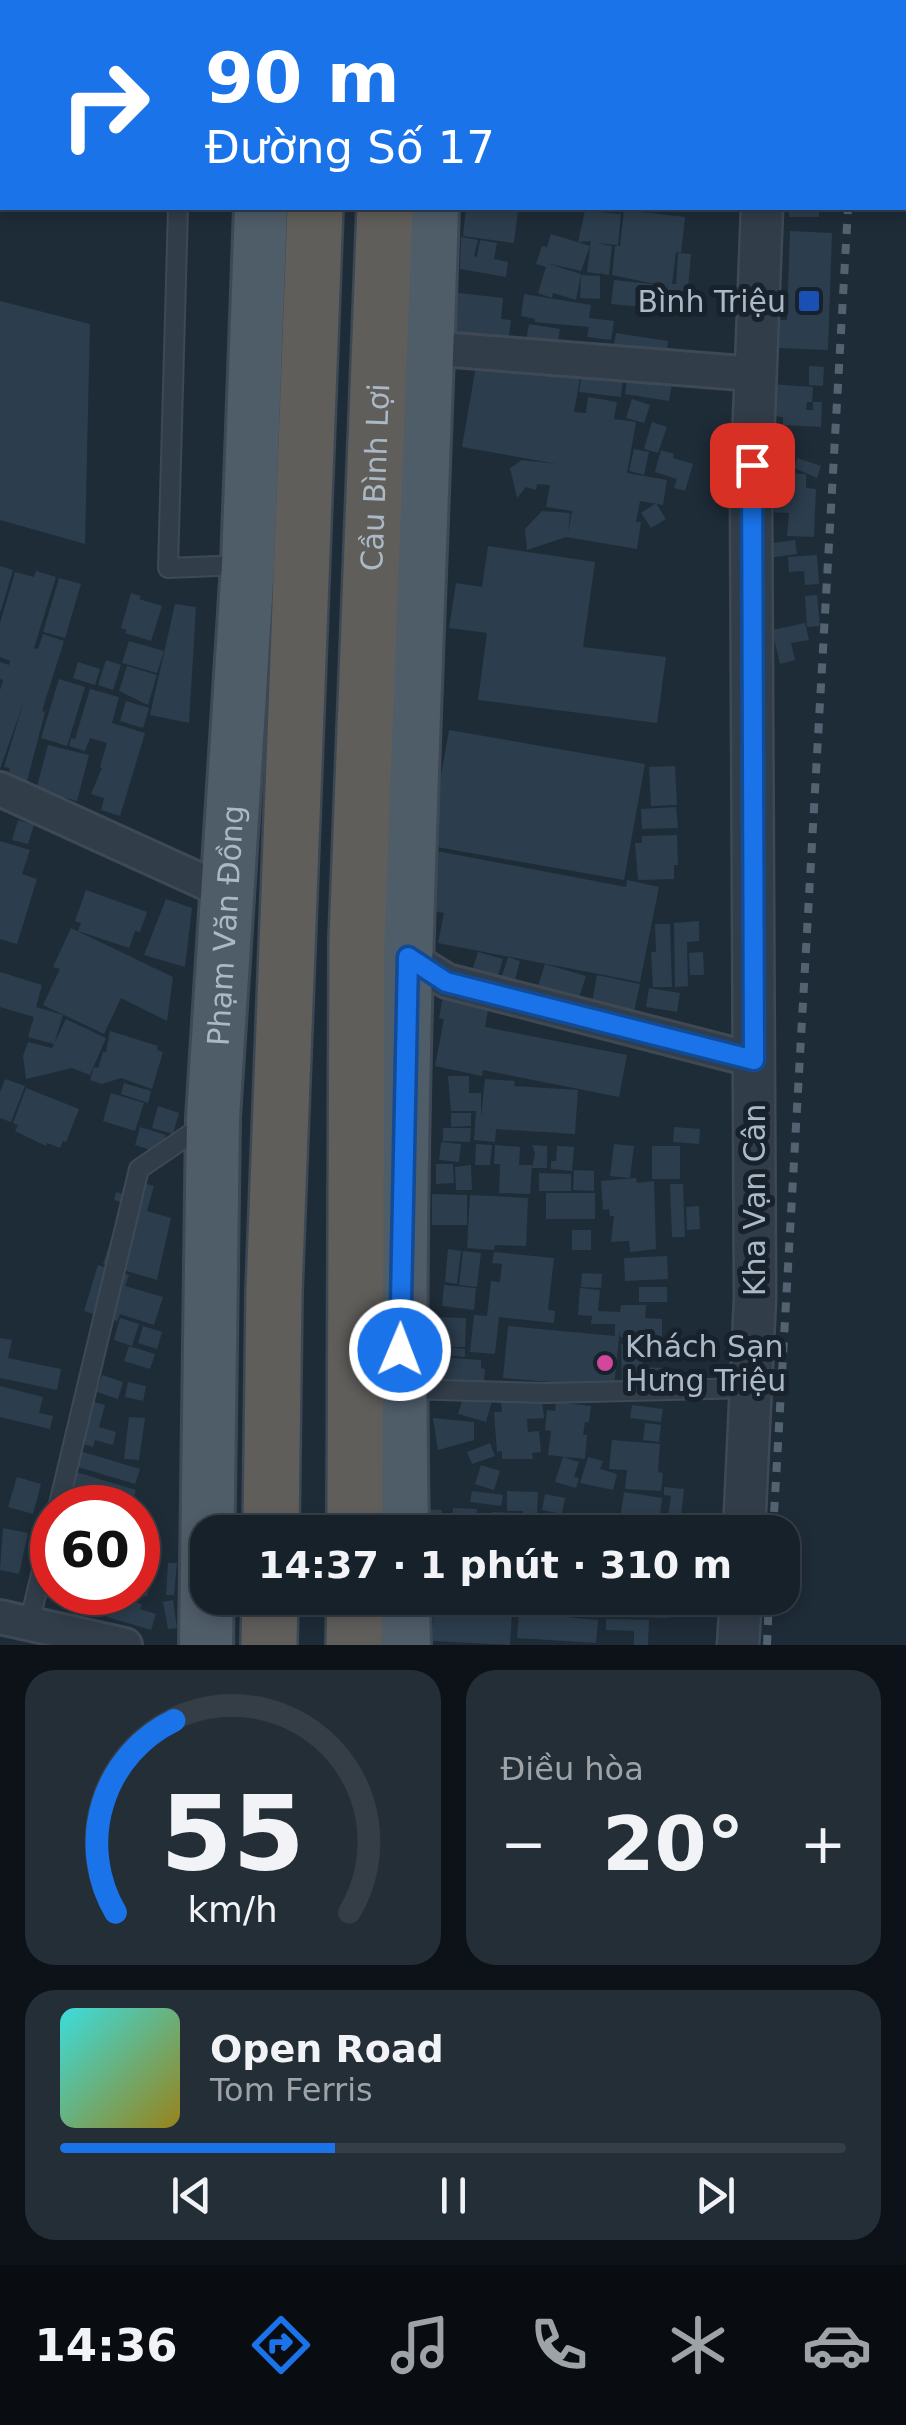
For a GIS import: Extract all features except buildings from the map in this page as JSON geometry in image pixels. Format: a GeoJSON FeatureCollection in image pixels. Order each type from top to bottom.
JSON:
{"type":"FeatureCollection","features":[{"type":"Feature","properties":{"kind":"highway","name":"Phạm Văn Đồng"},"geometry":{"type":"LineString","coordinates":[[270,1515],[274,1292],[315,210]]}},
{"type":"Feature","properties":{"kind":"highway","name":"Cầu Bình Lợi"},"geometry":{"type":"LineString","coordinates":[[356,938],[385,210]]}},
{"type":"Feature","properties":{"kind":"highway"},"geometry":{"type":"LineString","coordinates":[[356,938],[356,1515]]}},
{"type":"Feature","properties":{"kind":"highway"},"geometry":{"type":"LineString","coordinates":[[269,1645],[270,1615]]}},
{"type":"Feature","properties":{"kind":"highway"},"geometry":{"type":"LineString","coordinates":[[354,1645],[355,1615]]}},
{"type":"Feature","properties":{"kind":"main road","name":"Phạm Văn Đồng"},"geometry":{"type":"LineString","coordinates":[[206,1645],[213,1118],[248,565],[262,210]]}},
{"type":"Feature","properties":{"kind":"main road"},"geometry":{"type":"LineString","coordinates":[[402,1515],[399,1389],[408,957],[432,210]]}},
{"type":"Feature","properties":{"kind":"main road"},"geometry":{"type":"LineString","coordinates":[[228,893],[288,922]]}},
{"type":"Feature","properties":{"kind":"main road"},"geometry":{"type":"LineString","coordinates":[[356,938],[408,957]]}},
{"type":"Feature","properties":{"kind":"main road"},"geometry":{"type":"LineString","coordinates":[[403,1615],[404,1645]]}},
{"type":"Feature","properties":{"kind":"street","name":"Kha Vạn Cân"},"geometry":{"type":"LineString","coordinates":[[745,1515],[755,1300],[750,601],[762,210]]}},
{"type":"Feature","properties":{"kind":"street"},"geometry":{"type":"LineString","coordinates":[[428,348],[754,374]]}},
{"type":"Feature","properties":{"kind":"street"},"geometry":{"type":"LineString","coordinates":[[0,789],[228,893]]}},
{"type":"Feature","properties":{"kind":"street"},"geometry":{"type":"LineString","coordinates":[[408,957],[446,982],[754,1060]]}},
{"type":"Feature","properties":{"kind":"street"},"geometry":{"type":"LineString","coordinates":[[738,1645],[740,1615]]}},
{"type":"Feature","properties":{"kind":"street"},"geometry":{"type":"LineString","coordinates":[[14,1620],[124,1645]]}},
{"type":"Feature","properties":{"kind":"lane"},"geometry":{"type":"LineString","coordinates":[[178,210],[168,568],[248,565]]}},
{"type":"Feature","properties":{"kind":"lane"},"geometry":{"type":"LineString","coordinates":[[63,1485],[139,1168],[213,1118]]}},
{"type":"Feature","properties":{"kind":"lane"},"geometry":{"type":"LineString","coordinates":[[399,1389],[546,1393],[751,1388]]}},
{"type":"Feature","properties":{"kind":"lane"},"geometry":{"type":"LineString","coordinates":[[14,1620],[30,1582]]}},
{"type":"Feature","properties":{"kind":"railway"},"geometry":{"type":"LineString","coordinates":[[774,1515],[848,210]]}},
{"type":"Feature","properties":{"kind":"railway"},"geometry":{"type":"LineString","coordinates":[[767,1645],[768,1615]]}},
{"type":"Feature","properties":{"kind":"place","name":"Bình Triệu"},"geometry":{"type":"Point","coordinates":[809,301]}},
{"type":"Feature","properties":{"kind":"place","name":"Khách Sạn Hưng Triệu"},"geometry":{"type":"Point","coordinates":[605,1363]}},
{"type":"Feature","properties":{"kind":"route"},"geometry":{"type":"LineString","coordinates":[[400,1350],[408,957],[446,982],[754,1060],[752,465]]}}]}
